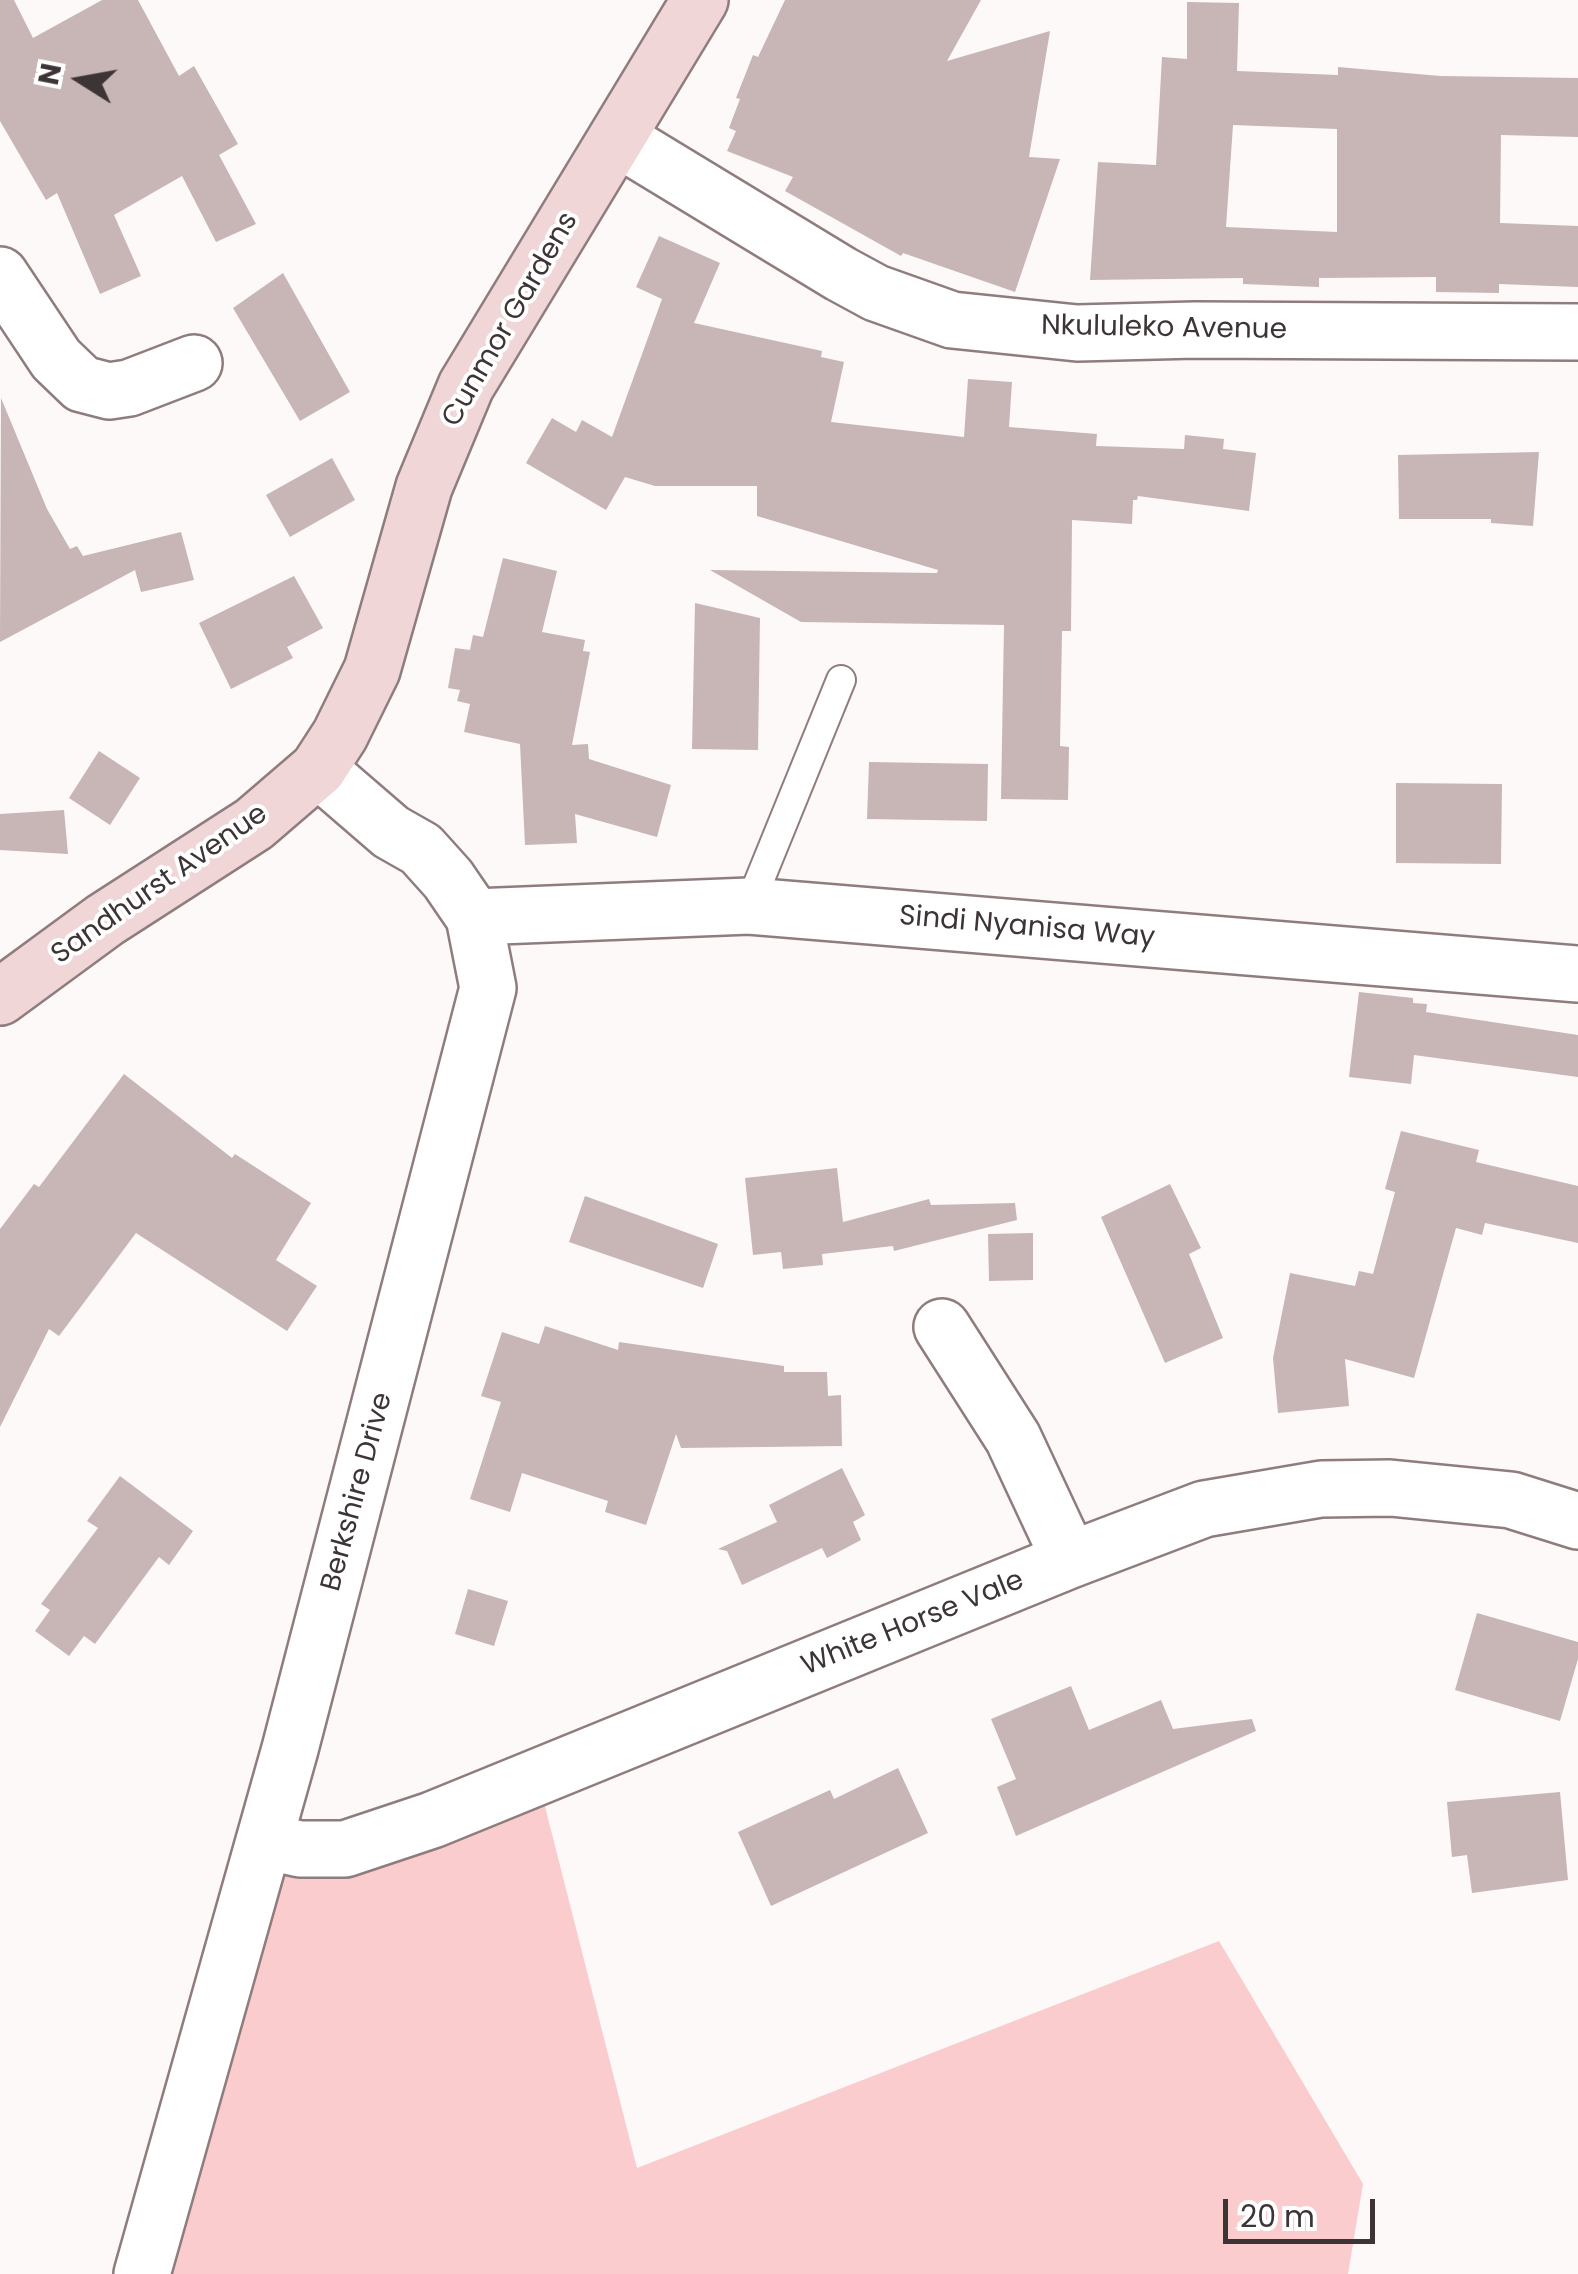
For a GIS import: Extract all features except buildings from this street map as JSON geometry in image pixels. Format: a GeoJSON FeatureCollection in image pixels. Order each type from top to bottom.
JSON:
{"type":"FeatureCollection","features":[{"type":"Feature","properties":{"kind":"street","name":"Cunmor Gardens"},"geometry":{"type":"LineString","coordinates":[[318,768],[372,670],[424,487],[466,386],[700,0]]}},
{"type":"Feature","properties":{"kind":"street","name":"Nkululeko Avenue"},"geometry":{"type":"LineString","coordinates":[[617,138],[841,274],[876,293],[952,320],[1077,333],[1578,332]]}},
{"type":"Feature","properties":{"kind":"street"},"geometry":{"type":"LineString","coordinates":[[0,275],[56,359],[82,384],[109,391],[130,388],[194,363]]}},
{"type":"Feature","properties":{"kind":"street","name":"Berkshire Drive"},"geometry":{"type":"LineString","coordinates":[[142,2274],[264,1841],[478,1038],[488,988],[474,917],[448,880],[420,849],[391,832],[318,768]]}},
{"type":"Feature","properties":{"kind":"street","name":"Sandhurst Avenue"},"geometry":{"type":"LineString","coordinates":[[0,998],[105,920],[254,824],[318,768]]}},
{"type":"Feature","properties":{"kind":"street","name":"Sindi Nyanisa Way"},"geometry":{"type":"LineString","coordinates":[[474,917],[749,906],[1578,974]]}},
{"type":"Feature","properties":{"kind":"street"},"geometry":{"type":"LineString","coordinates":[[942,1327],[1013,1438],[1070,1560]]}},
{"type":"Feature","properties":{"kind":"street","name":"White Horse Vale"},"geometry":{"type":"LineString","coordinates":[[264,1841],[300,1849],[345,1849],[432,1820],[1204,1509],[1321,1488],[1390,1488],[1512,1500],[1578,1521]]}},
{"type":"Feature","properties":{"kind":"lane"},"geometry":{"type":"LineString","coordinates":[[749,906],[841,680]]}},
{"type":"Feature","properties":{"kind":"shaded area"},"geometry":{"type":"Polygon","coordinates":[[[538,1779],[637,2168],[1219,1941],[1363,2184],[1348,2274],[139,2274],[260,1843],[538,1779]]]}}]}
